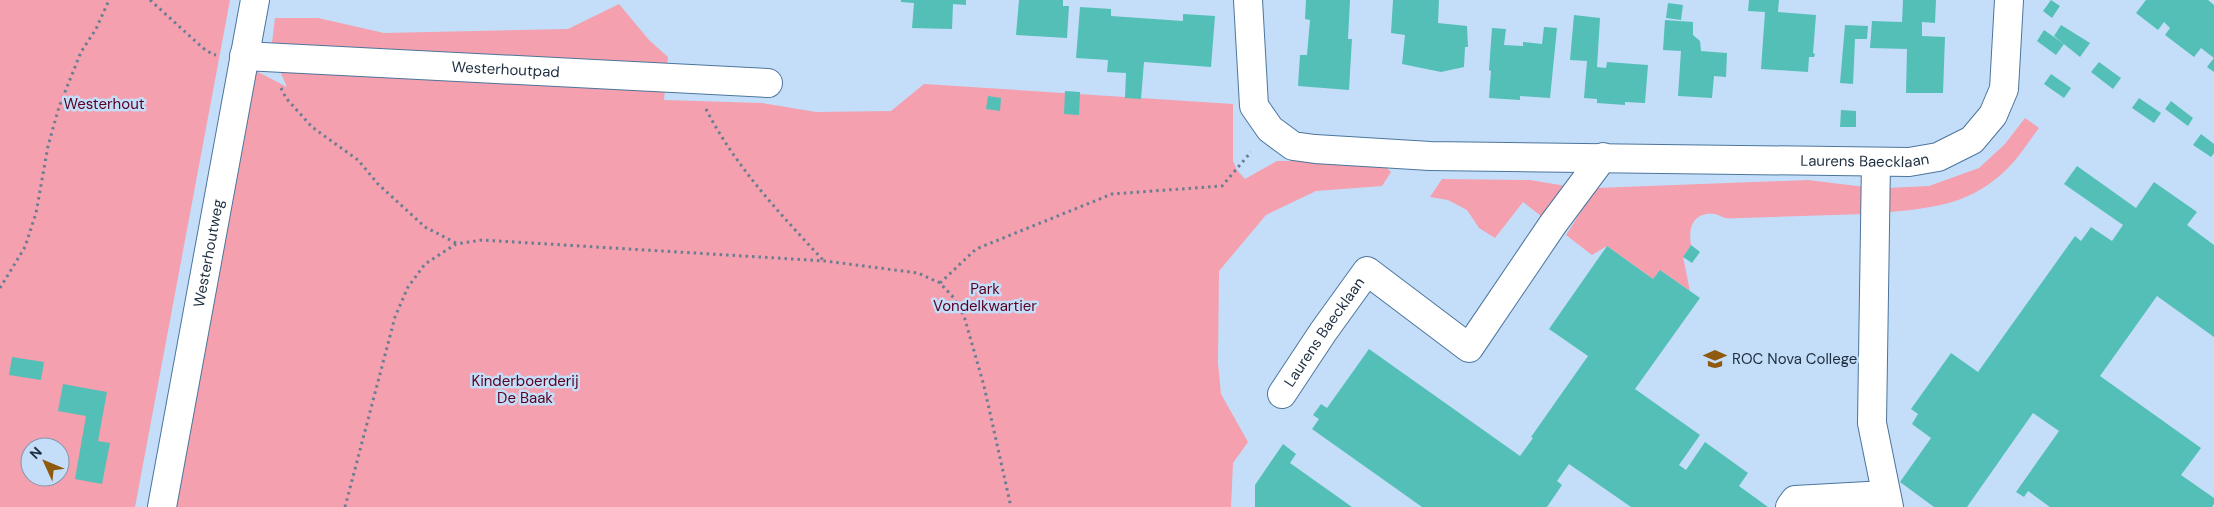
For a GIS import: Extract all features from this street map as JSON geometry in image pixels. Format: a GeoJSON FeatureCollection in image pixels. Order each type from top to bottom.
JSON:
{"type":"FeatureCollection","features":[{"type":"Feature","properties":{"kind":"street","name":"Westerhoutweg"},"geometry":{"type":"LineString","coordinates":[[162,507],[256,57],[255,0]]}},
{"type":"Feature","properties":{"kind":"street","name":"Laurens Baecklaan"},"geometry":{"type":"LineString","coordinates":[[1248,0],[1254,106],[1270,129],[1293,146],[1430,156],[1876,162],[1909,162],[1938,157],[1972,140],[1993,115],[2004,89],[2009,0]]}},
{"type":"Feature","properties":{"kind":"street","name":"Westerhoutpad"},"geometry":{"type":"LineString","coordinates":[[256,57],[768,82]]}},
{"type":"Feature","properties":{"kind":"street","name":"Laurens Baecklaan"},"geometry":{"type":"LineString","coordinates":[[1282,394],[1367,271],[1469,348],[1553,224],[1603,157]]}},
{"type":"Feature","properties":{"kind":"street"},"geometry":{"type":"LineString","coordinates":[[1790,507],[1795,500],[1887,501],[1872,423],[1876,162]]}},
{"type":"Feature","properties":{"kind":"path"},"geometry":{"type":"LineString","coordinates":[[0,288],[25,247],[36,213],[48,146],[58,107],[80,52],[96,29],[109,0]]}},
{"type":"Feature","properties":{"kind":"path"},"geometry":{"type":"LineString","coordinates":[[150,0],[212,54],[256,57],[286,98],[312,127],[358,160],[378,184],[425,228],[456,244]]}},
{"type":"Feature","properties":{"kind":"path"},"geometry":{"type":"LineString","coordinates":[[690,79],[720,136],[770,204],[825,261]]}},
{"type":"Feature","properties":{"kind":"path"},"geometry":{"type":"LineString","coordinates":[[940,283],[976,249],[1112,194],[1222,186],[1270,129]]}},
{"type":"Feature","properties":{"kind":"path"},"geometry":{"type":"LineString","coordinates":[[345,507],[395,317],[404,294],[425,264],[456,244],[482,240],[825,261],[918,273],[940,283],[954,298],[964,316],[984,386],[1011,507]]}},
{"type":"Feature","properties":{"kind":"green space","name":"Westerhout"},"geometry":{"type":"Polygon","coordinates":[[[0,0],[230,0],[135,507],[0,507],[0,0]]]}},
{"type":"Feature","properties":{"kind":"green space","name":"Park Vondelkwartier"},"geometry":{"type":"Polygon","coordinates":[[[619,4],[649,40],[668,57],[664,100],[762,103],[816,112],[891,111],[924,84],[1233,104],[1233,161],[1237,170],[1245,179],[1277,161],[1378,160],[1391,172],[1382,186],[1316,191],[1266,215],[1219,271],[1218,363],[1221,394],[1248,442],[1233,463],[1231,507],[174,507],[256,71],[287,87],[271,51],[275,18],[318,18],[384,33],[568,29],[619,4]]]}},
{"type":"Feature","properties":{"kind":"green space"},"geometry":{"type":"Polygon","coordinates":[[[2025,118],[2039,128],[2008,168],[1995,180],[1953,202],[1938,206],[1889,212],[1887,188],[1929,186],[1979,168],[2005,144],[2025,118]]]}},
{"type":"Feature","properties":{"kind":"green space"},"geometry":{"type":"Polygon","coordinates":[[[1442,179],[1530,180],[1572,187],[1546,220],[1523,202],[1495,238],[1479,228],[1467,210],[1448,200],[1430,197],[1442,179]]]}},
{"type":"Feature","properties":{"kind":"green space"},"geometry":{"type":"Polygon","coordinates":[[[1808,180],[1865,187],[1865,214],[1731,218],[1715,214],[1701,216],[1697,218],[1691,227],[1691,245],[1683,257],[1690,291],[1660,270],[1653,279],[1607,246],[1592,255],[1566,235],[1596,188],[1808,180]]]}},
{"type":"Feature","properties":{"kind":"building"},"geometry":{"type":"Polygon","coordinates":[[[901,0],[966,0],[966,5],[953,4],[952,29],[912,28],[914,3],[901,2],[901,0]]]}},
{"type":"Feature","properties":{"kind":"building"},"geometry":{"type":"Polygon","coordinates":[[[1019,0],[1063,0],[1063,6],[1069,6],[1067,38],[1016,35],[1019,0]]]}},
{"type":"Feature","properties":{"kind":"building"},"geometry":{"type":"Polygon","coordinates":[[[1306,0],[1350,0],[1348,39],[1352,39],[1349,90],[1298,86],[1300,55],[1307,55],[1310,20],[1305,19],[1306,0]]]}},
{"type":"Feature","properties":{"kind":"building"},"geometry":{"type":"Polygon","coordinates":[[[1393,0],[1439,0],[1438,23],[1467,26],[1468,47],[1465,47],[1464,67],[1441,72],[1402,64],[1405,35],[1391,33],[1393,0]]]}},
{"type":"Feature","properties":{"kind":"building"},"geometry":{"type":"Polygon","coordinates":[[[1749,0],[1779,0],[1778,12],[1816,15],[1813,53],[1815,54],[1814,57],[1809,57],[1808,72],[1761,69],[1765,12],[1748,11],[1749,0]]]}},
{"type":"Feature","properties":{"kind":"building"},"geometry":{"type":"Polygon","coordinates":[[[1903,0],[1936,0],[1935,23],[1922,22],[1922,36],[1945,37],[1943,93],[1906,93],[1907,49],[1870,48],[1872,21],[1902,22],[1903,0]]]}},
{"type":"Feature","properties":{"kind":"building"},"geometry":{"type":"Polygon","coordinates":[[[2051,0],[2060,6],[2052,18],[2043,11],[2051,0]]]}},
{"type":"Feature","properties":{"kind":"building"},"geometry":{"type":"Polygon","coordinates":[[[2146,0],[2208,0],[2214,5],[2214,58],[2201,48],[2194,57],[2165,35],[2170,28],[2164,22],[2158,30],[2136,13],[2146,0]]]}},
{"type":"Feature","properties":{"kind":"building"},"geometry":{"type":"Polygon","coordinates":[[[1668,3],[1683,5],[1681,20],[1666,18],[1668,3]]]}},
{"type":"Feature","properties":{"kind":"building"},"geometry":{"type":"Polygon","coordinates":[[[1080,7],[1111,9],[1111,16],[1183,21],[1183,14],[1215,16],[1211,67],[1144,62],[1141,99],[1125,98],[1126,73],[1107,72],[1108,60],[1076,58],[1080,7]]]}},
{"type":"Feature","properties":{"kind":"building"},"geometry":{"type":"Polygon","coordinates":[[[1574,15],[1600,18],[1597,67],[1606,68],[1607,62],[1648,65],[1645,103],[1625,102],[1625,105],[1597,103],[1597,99],[1584,98],[1587,61],[1570,60],[1574,15]]]}},
{"type":"Feature","properties":{"kind":"building"},"geometry":{"type":"Polygon","coordinates":[[[1665,20],[1693,22],[1693,35],[1700,41],[1701,51],[1727,53],[1726,77],[1714,76],[1712,98],[1678,96],[1681,51],[1663,50],[1665,20]]]}},
{"type":"Feature","properties":{"kind":"building"},"geometry":{"type":"Polygon","coordinates":[[[1845,25],[1868,26],[1867,39],[1855,39],[1853,84],[1840,83],[1845,25]]]}},
{"type":"Feature","properties":{"kind":"building"},"geometry":{"type":"Polygon","coordinates":[[[2061,25],[2090,43],[2080,57],[2054,36],[2061,25]]]}},
{"type":"Feature","properties":{"kind":"building"},"geometry":{"type":"Polygon","coordinates":[[[1544,27],[1557,28],[1550,98],[1520,96],[1520,100],[1489,98],[1492,28],[1506,29],[1504,45],[1523,46],[1523,42],[1542,44],[1544,27]]]}},
{"type":"Feature","properties":{"kind":"building"},"geometry":{"type":"Polygon","coordinates":[[[2044,30],[2064,44],[2056,55],[2037,41],[2044,30]]]}},
{"type":"Feature","properties":{"kind":"building"},"geometry":{"type":"Polygon","coordinates":[[[2214,58],[2214,72],[2207,67],[2214,58]]]}},
{"type":"Feature","properties":{"kind":"building"},"geometry":{"type":"Polygon","coordinates":[[[2099,62],[2121,78],[2113,89],[2091,72],[2099,62]]]}},
{"type":"Feature","properties":{"kind":"building"},"geometry":{"type":"Polygon","coordinates":[[[2051,74],[2071,88],[2064,98],[2044,84],[2051,74]]]}},
{"type":"Feature","properties":{"kind":"building"},"geometry":{"type":"Polygon","coordinates":[[[1065,91],[1080,92],[1079,115],[1064,114],[1065,91]]]}},
{"type":"Feature","properties":{"kind":"building"},"geometry":{"type":"Polygon","coordinates":[[[988,96],[1001,98],[1000,111],[986,109],[988,96]]]}},
{"type":"Feature","properties":{"kind":"building"},"geometry":{"type":"Polygon","coordinates":[[[2139,98],[2161,113],[2154,123],[2132,108],[2139,98]]]}},
{"type":"Feature","properties":{"kind":"building"},"geometry":{"type":"Polygon","coordinates":[[[2171,101],[2193,118],[2188,126],[2165,109],[2171,101]]]}},
{"type":"Feature","properties":{"kind":"building"},"geometry":{"type":"Polygon","coordinates":[[[1841,110],[1856,111],[1856,127],[1840,127],[1841,110]]]}},
{"type":"Feature","properties":{"kind":"building"},"geometry":{"type":"Polygon","coordinates":[[[2201,134],[2214,144],[2214,153],[2211,157],[2193,145],[2201,134]]]}},
{"type":"Feature","properties":{"kind":"building"},"geometry":{"type":"Polygon","coordinates":[[[2077,166],[2136,208],[2154,182],[2197,212],[2187,225],[2214,245],[2214,337],[2157,296],[2100,376],[2201,448],[2181,475],[2214,498],[2214,504],[2212,507],[2050,507],[2028,491],[2024,497],[2016,492],[2059,431],[2033,413],[1967,507],[1934,507],[1900,482],[1931,438],[1912,424],[1918,414],[1911,409],[1951,353],[1978,372],[2075,236],[2081,241],[2091,227],[2112,241],[2123,225],[2064,184],[2077,166]]]}},
{"type":"Feature","properties":{"kind":"building"},"geometry":{"type":"Polygon","coordinates":[[[1691,245],[1700,252],[1692,263],[1683,257],[1691,245]]]}},
{"type":"Feature","properties":{"kind":"building"},"geometry":{"type":"Polygon","coordinates":[[[1607,246],[1653,279],[1660,270],[1700,298],[1635,389],[1700,435],[1679,465],[1686,470],[1705,442],[1748,473],[1739,486],[1768,507],[1631,507],[1569,464],[1557,481],[1562,485],[1547,507],[1422,507],[1312,429],[1319,419],[1313,415],[1321,404],[1327,408],[1369,349],[1520,456],[1533,438],[1531,437],[1588,356],[1549,329],[1607,246]]]}},
{"type":"Feature","properties":{"kind":"building"},"geometry":{"type":"Polygon","coordinates":[[[12,357],[44,362],[41,380],[9,375],[12,357]]]}},
{"type":"Feature","properties":{"kind":"building"},"geometry":{"type":"Polygon","coordinates":[[[63,384],[107,392],[98,441],[110,443],[102,484],[75,479],[86,416],[58,411],[63,384]]]}},
{"type":"Feature","properties":{"kind":"building"},"geometry":{"type":"Polygon","coordinates":[[[1283,444],[1296,454],[1290,463],[1352,507],[1255,507],[1255,485],[1283,444]]]}},
{"type":"Feature","properties":{"kind":"place","name":"ROC Nova College"},"geometry":{"type":"Point","coordinates":[1715,359]}},
{"type":"Feature","properties":{"kind":"park label","name":"Kinderboerderij De Baak"},"geometry":{"type":"Point","coordinates":[525,390]}}]}
